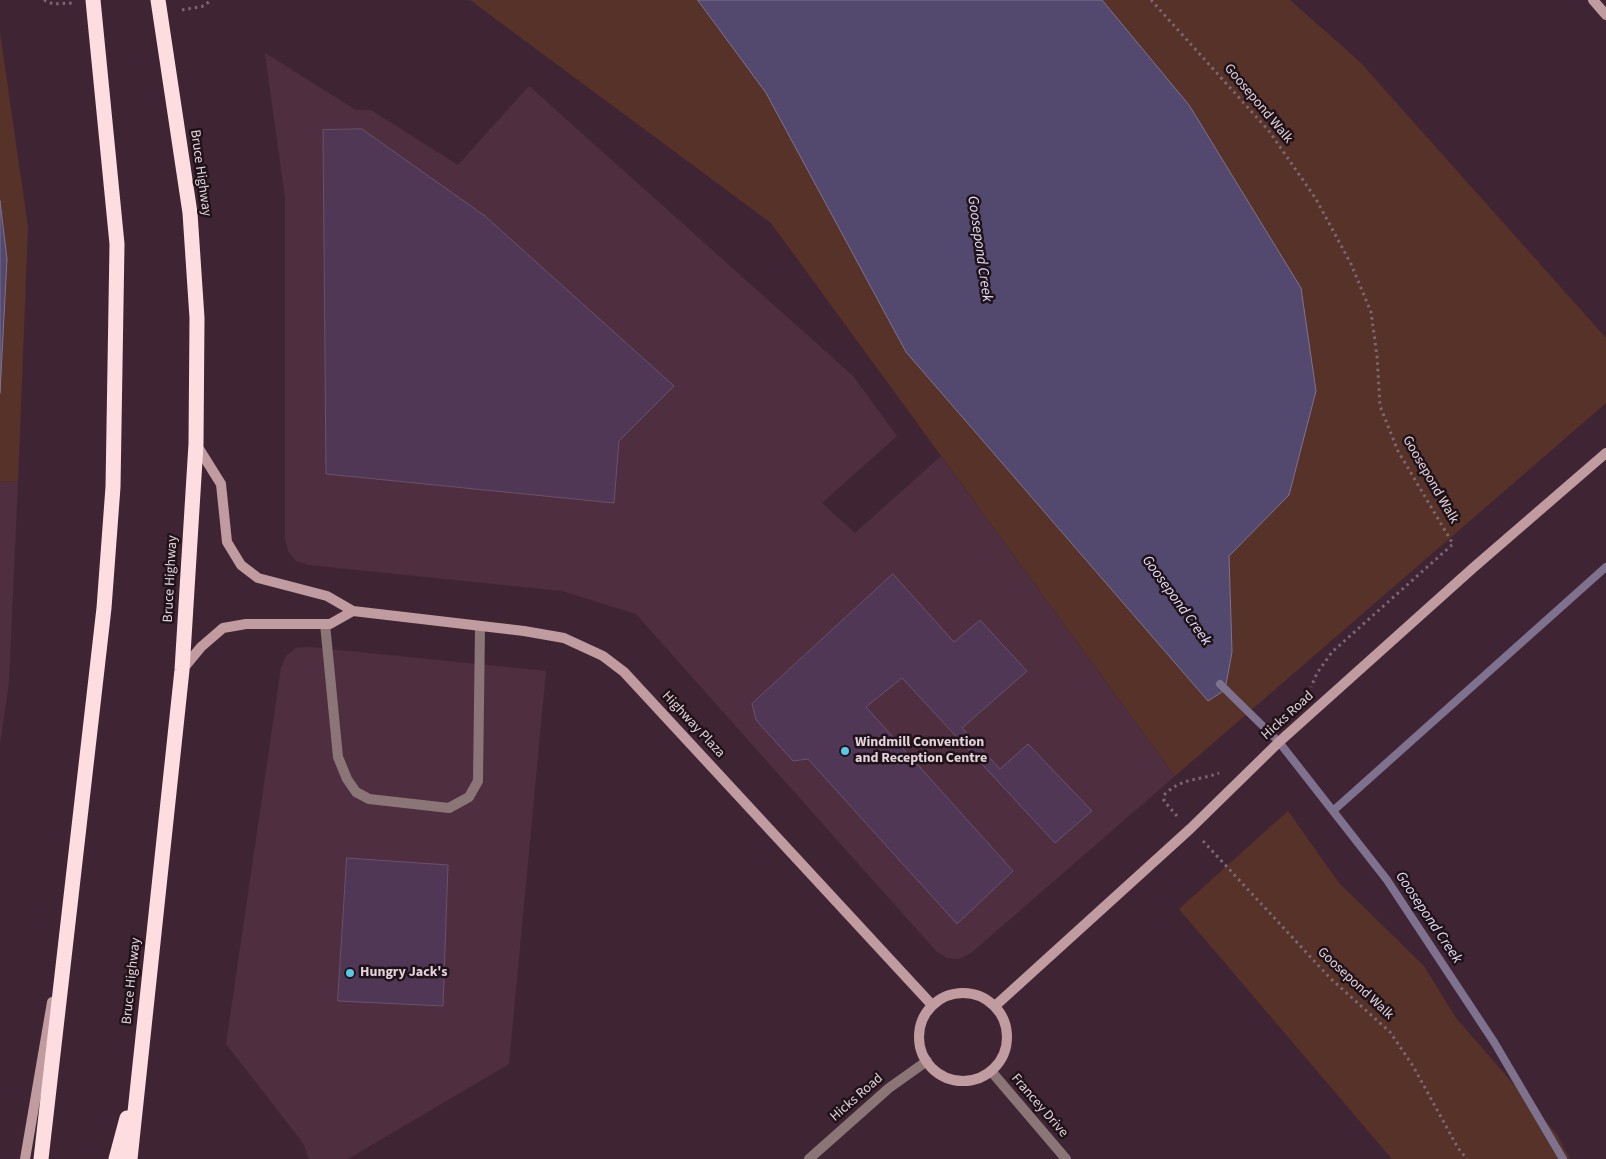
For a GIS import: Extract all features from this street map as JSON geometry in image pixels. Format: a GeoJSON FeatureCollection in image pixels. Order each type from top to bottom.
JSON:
{"type":"FeatureCollection","features":[{"type":"Feature","properties":{"kind":"highway"},"geometry":{"type":"LineString","coordinates":[[41,1159],[67,918],[104,608],[114,487],[117,244],[93,1]]}},
{"type":"Feature","properties":{"kind":"highway","name":"Bruce Highway"},"geometry":{"type":"LineString","coordinates":[[130,1159],[182,670],[196,444],[197,318],[190,213],[159,7]]}},
{"type":"Feature","properties":{"kind":"highway"},"geometry":{"type":"LineString","coordinates":[[116,1159],[138,1078]]}},
{"type":"Feature","properties":{"kind":"street"},"geometry":{"type":"LineString","coordinates":[[1594,0],[1606,15]]}},
{"type":"Feature","properties":{"kind":"street","name":"Highway Plaza"},"geometry":{"type":"LineString","coordinates":[[196,444],[221,484],[227,542],[241,565],[258,578],[327,596],[353,611],[524,630],[564,638],[603,656],[624,672],[932,1005]]}},
{"type":"Feature","properties":{"kind":"street","name":"Hicks Road"},"geometry":{"type":"LineString","coordinates":[[995,1006],[1190,828],[1286,736],[1473,568],[1606,453]]}},
{"type":"Feature","properties":{"kind":"street"},"geometry":{"type":"LineString","coordinates":[[182,670],[201,647],[223,628],[246,624],[325,624],[353,611]]}},
{"type":"Feature","properties":{"kind":"street"},"geometry":{"type":"LineString","coordinates":[[325,624],[338,757],[347,779],[356,792],[369,799],[449,808],[469,796],[478,781],[480,626]]}},
{"type":"Feature","properties":{"kind":"street"},"geometry":{"type":"LineString","coordinates":[[25,1159],[67,918]]}},
{"type":"Feature","properties":{"kind":"street"},"geometry":{"type":"LineString","coordinates":[[956,993],[979,996],[995,1006],[1004,1020],[1007,1038],[1004,1053],[991,1071],[981,1077],[966,1080],[951,1079],[937,1072],[927,1061],[922,1052],[919,1038],[923,1018],[932,1005],[942,998],[956,993]]}},
{"type":"Feature","properties":{"kind":"street","name":"Hicks Road"},"geometry":{"type":"LineString","coordinates":[[809,1159],[888,1088],[927,1061]]}},
{"type":"Feature","properties":{"kind":"street","name":"Francey Drive"},"geometry":{"type":"LineString","coordinates":[[991,1071],[1066,1159]]}},
{"type":"Feature","properties":{"kind":"path"},"geometry":{"type":"LineString","coordinates":[[44,0],[54,4],[93,1]]}},
{"type":"Feature","properties":{"kind":"path"},"geometry":{"type":"LineString","coordinates":[[159,7],[204,6],[211,0]]}},
{"type":"Feature","properties":{"kind":"path","name":"Goosepond Walk"},"geometry":{"type":"LineString","coordinates":[[1151,0],[1269,131],[1316,199],[1351,264],[1371,312],[1377,356],[1380,406],[1398,451],[1453,544],[1332,652],[1317,673],[1310,688]]}},
{"type":"Feature","properties":{"kind":"path"},"geometry":{"type":"LineString","coordinates":[[1175,813],[1164,801],[1164,795],[1191,779],[1218,774],[1225,768]]}},
{"type":"Feature","properties":{"kind":"path","name":"Goosepond Walk"},"geometry":{"type":"LineString","coordinates":[[1205,843],[1330,978],[1390,1032],[1413,1066],[1458,1148],[1467,1159]]}},
{"type":"Feature","properties":{"kind":"shaded area"},"geometry":{"type":"Polygon","coordinates":[[[470,0],[1290,0],[1359,61],[1606,338],[1606,403],[1175,776],[771,223],[470,0]]]}},
{"type":"Feature","properties":{"kind":"shaded area"},"geometry":{"type":"Polygon","coordinates":[[[0,33],[28,227],[18,481],[0,482],[0,33]]]}},
{"type":"Feature","properties":{"kind":"shaded area"},"geometry":{"type":"Polygon","coordinates":[[[265,53],[356,110],[371,110],[458,165],[529,86],[853,376],[897,436],[822,503],[855,533],[941,456],[1175,776],[971,953],[960,959],[947,958],[936,951],[636,614],[562,591],[309,565],[296,561],[288,551],[285,539],[285,198],[265,53]]]}},
{"type":"Feature","properties":{"kind":"shaded area"},"geometry":{"type":"Polygon","coordinates":[[[18,481],[9,682],[0,745],[0,482],[18,481]]]}},
{"type":"Feature","properties":{"kind":"shaded area"},"geometry":{"type":"Polygon","coordinates":[[[309,647],[546,671],[509,1064],[348,1159],[309,1159],[303,1143],[226,1044],[281,668],[286,656],[296,648],[309,647]]]}},
{"type":"Feature","properties":{"kind":"shaded area"},"geometry":{"type":"Polygon","coordinates":[[[1288,811],[1339,883],[1424,966],[1456,1018],[1556,1133],[1570,1159],[1392,1159],[1179,909],[1288,811]]]}},
{"type":"Feature","properties":{"kind":"water"},"geometry":{"type":"Polygon","coordinates":[[[698,0],[1102,0],[1189,105],[1301,288],[1316,391],[1289,495],[1229,556],[1232,652],[1225,690],[1208,701],[906,352],[766,93],[698,0]]]}},
{"type":"Feature","properties":{"kind":"water"},"geometry":{"type":"Polygon","coordinates":[[[0,201],[7,259],[0,393],[0,201]]]}},
{"type":"Feature","properties":{"kind":"building"},"geometry":{"type":"Polygon","coordinates":[[[362,129],[485,216],[674,386],[619,441],[614,503],[326,474],[323,130],[362,129]]]}},
{"type":"Feature","properties":{"kind":"building","name":"Windmill Convention and Reception Centre"},"geometry":{"type":"Polygon","coordinates":[[[893,574],[954,642],[980,620],[1027,671],[962,728],[1000,769],[1028,744],[1092,811],[1055,843],[902,678],[866,707],[1013,871],[957,924],[808,759],[793,761],[756,720],[752,704],[893,574]]]}},
{"type":"Feature","properties":{"kind":"building"},"geometry":{"type":"Polygon","coordinates":[[[347,858],[448,865],[443,1006],[338,1001],[347,858]]]}},
{"type":"Feature","properties":{"kind":"waterway"},"geometry":{"type":"LineString","coordinates":[[1334,810],[1606,567]]}},
{"type":"Feature","properties":{"kind":"waterway","name":"Goosepond Creek"},"geometry":{"type":"LineString","coordinates":[[1220,684],[1279,742],[1387,880],[1494,1042],[1563,1159]]}},
{"type":"Feature","properties":{"kind":"place","name":"Windmill Convention and Reception Centre"},"geometry":{"type":"Point","coordinates":[845,751]}},
{"type":"Feature","properties":{"kind":"place","name":"Hungry Jack's"},"geometry":{"type":"Point","coordinates":[350,973]}}]}
